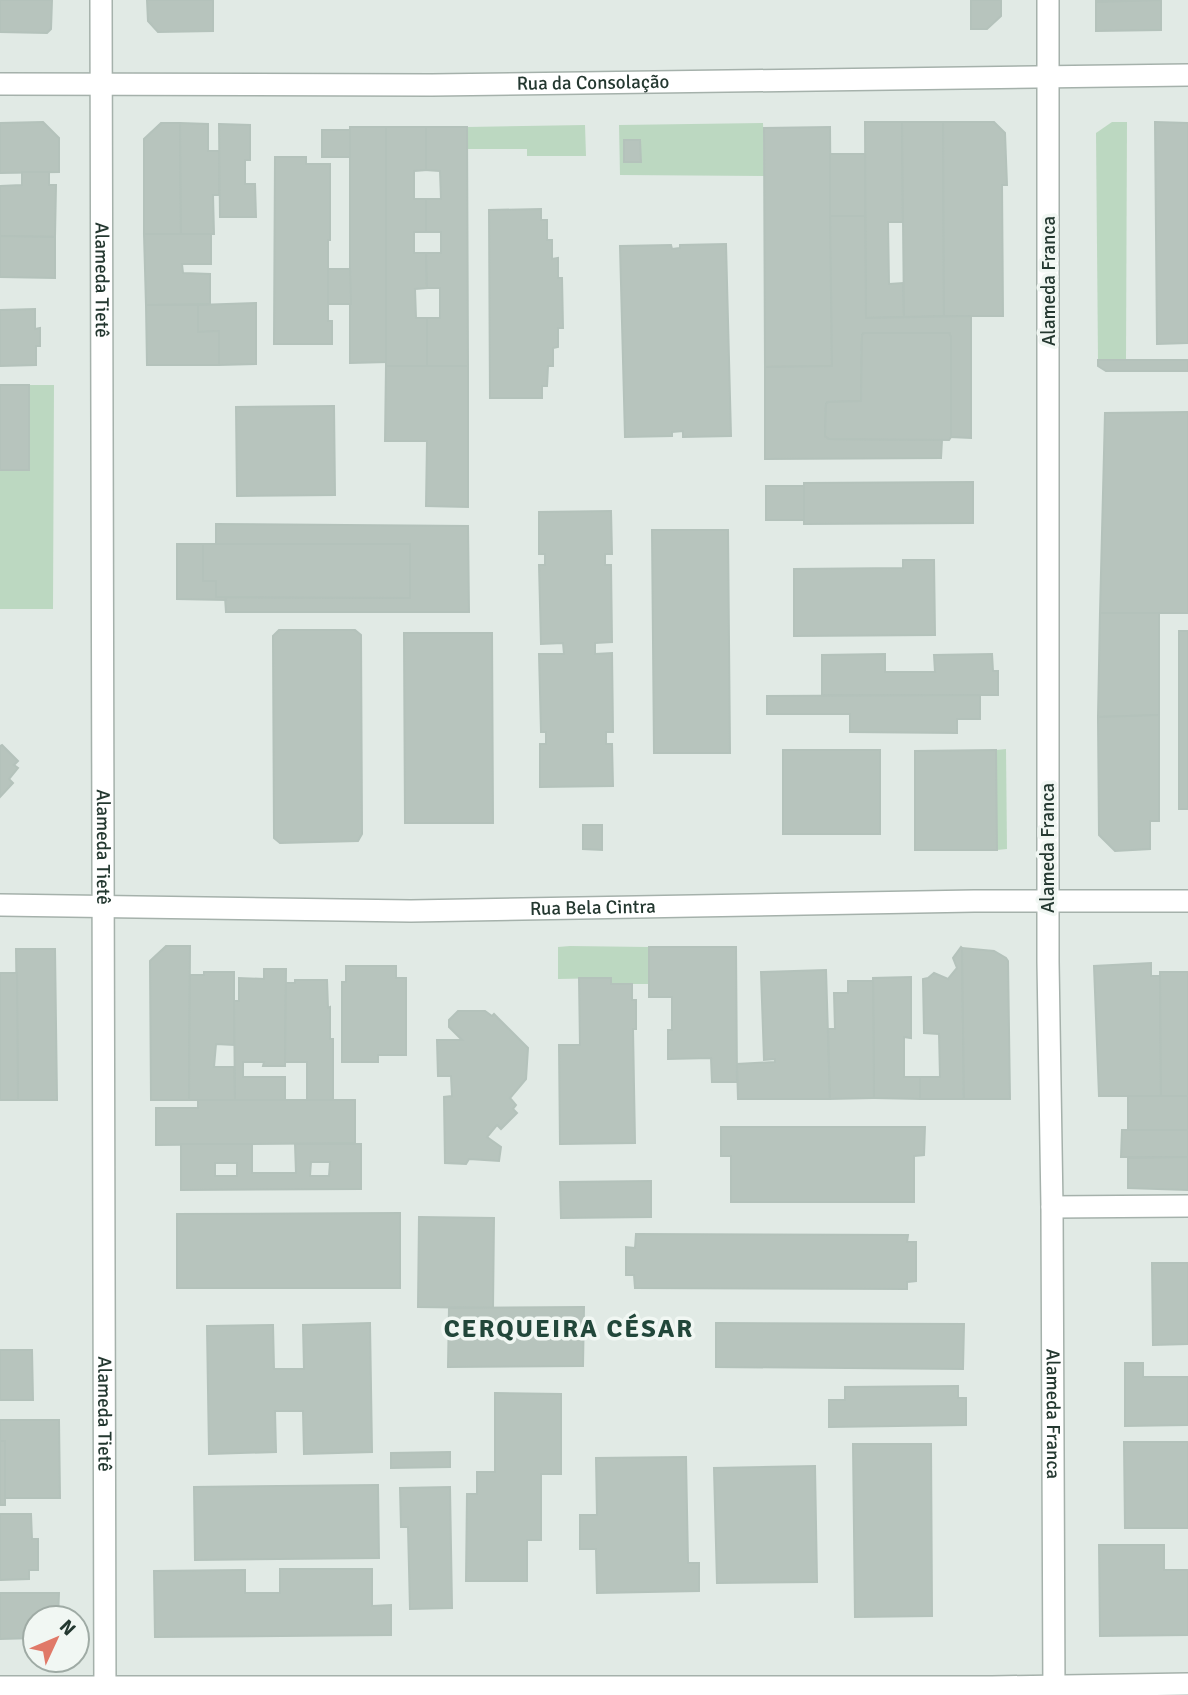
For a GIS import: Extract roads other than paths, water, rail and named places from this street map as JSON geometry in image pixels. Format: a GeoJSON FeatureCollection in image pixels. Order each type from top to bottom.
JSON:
{"type":"FeatureCollection","features":[{"type":"Feature","properties":{"kind":"street","name":"Alameda Tietê"},"geometry":{"type":"LineString","coordinates":[[101,0],[105,1691]]}},
{"type":"Feature","properties":{"kind":"street","name":"Alameda Franca"},"geometry":{"type":"LineString","coordinates":[[1048,0],[1048,901],[1054,1690]]}},
{"type":"Feature","properties":{"kind":"street","name":"Rua da Consolação"},"geometry":{"type":"LineString","coordinates":[[0,83],[446,85],[1188,75]]}},
{"type":"Feature","properties":{"kind":"street","name":"Rua Bela Cintra"},"geometry":{"type":"LineString","coordinates":[[0,905],[411,911],[688,905],[1188,901]]}},
{"type":"Feature","properties":{"kind":"street"},"geometry":{"type":"LineString","coordinates":[[1052,1207],[1188,1206]]}},
{"type":"Feature","properties":{"kind":"street"},"geometry":{"type":"LineString","coordinates":[[0,1687],[105,1691],[992,1687],[1054,1690],[1188,1684]]}},
{"type":"Feature","properties":{"kind":"district","name":"CERQUEIRA CÉSAR"},"geometry":{"type":"Point","coordinates":[569,1329]}}]}
